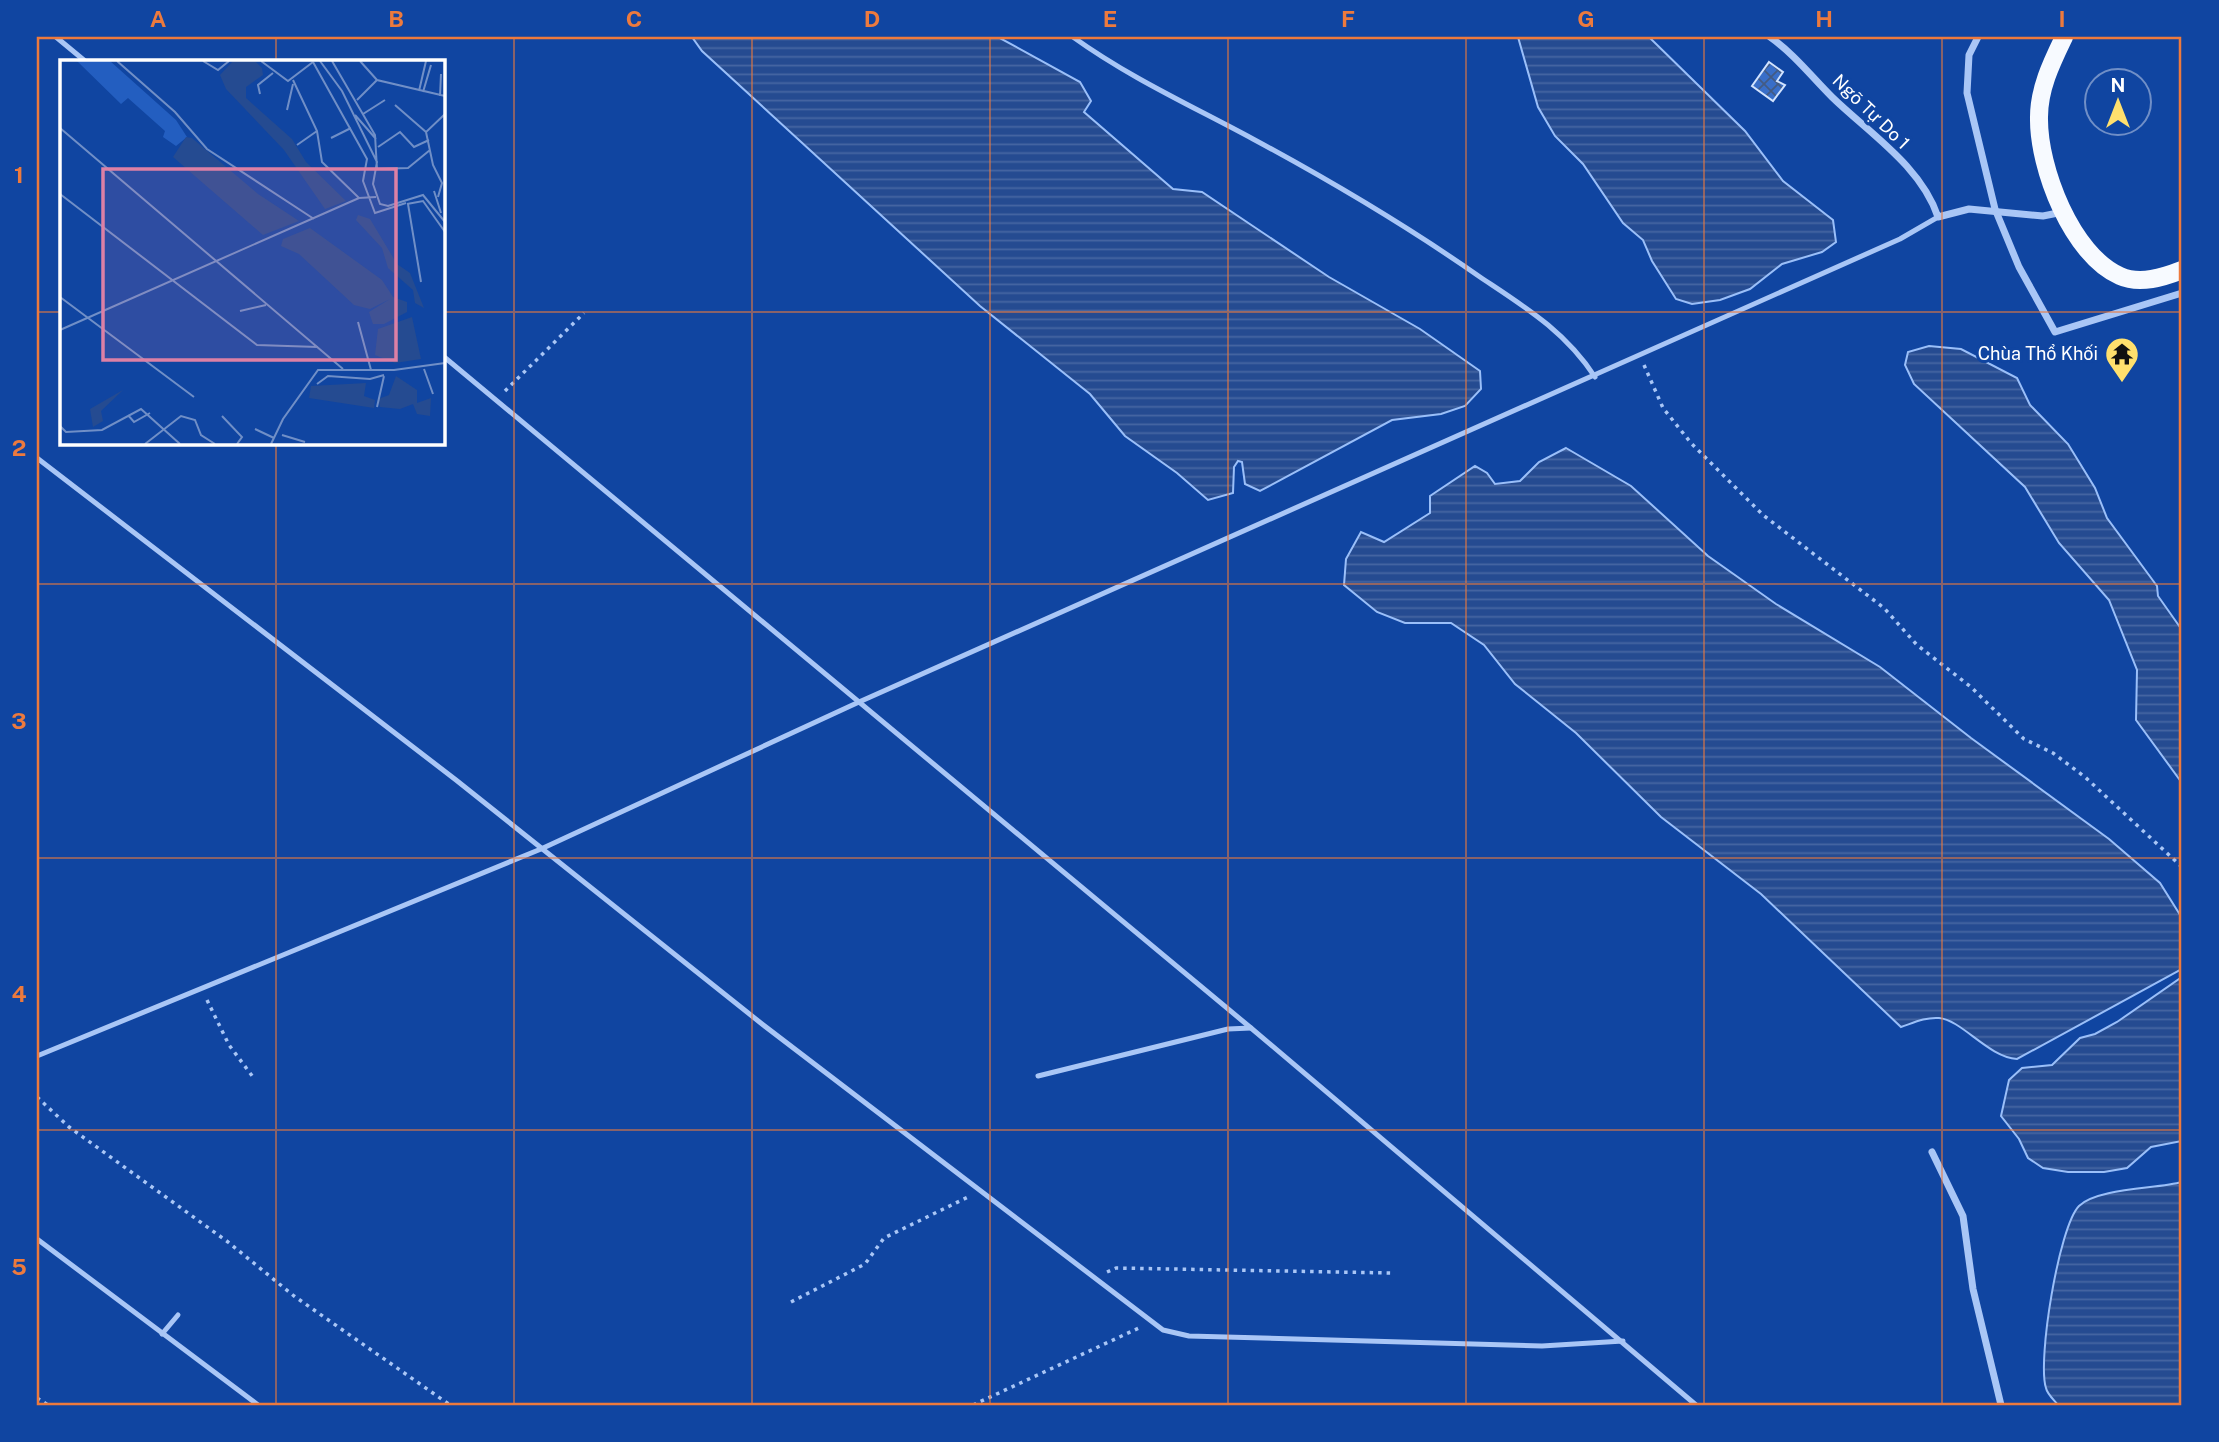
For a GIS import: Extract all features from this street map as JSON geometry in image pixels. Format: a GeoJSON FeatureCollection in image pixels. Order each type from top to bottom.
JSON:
{"type":"FeatureCollection","features":[{"type":"Feature","properties":{"kind":"main road"},"geometry":{"type":"LineString","coordinates":[[2064,37],[2046,76],[2039,116],[2042,157],[2064,212],[2095,261],[2123,278],[2159,279],[2182,270]]}},
{"type":"Feature","properties":{"kind":"street","name":"Ngõ Tự Do 1"},"geometry":{"type":"LineString","coordinates":[[1770,37],[1788,50],[1833,98],[1877,135],[1932,199],[1938,217]]}},
{"type":"Feature","properties":{"kind":"street"},"geometry":{"type":"LineString","coordinates":[[1978,37],[1969,55],[1967,93],[1995,209],[2019,267],[2055,332],[2182,293]]}},
{"type":"Feature","properties":{"kind":"street"},"geometry":{"type":"LineString","coordinates":[[1938,217],[1969,209],[1995,209],[2043,216],[2064,212]]}},
{"type":"Feature","properties":{"kind":"street"},"geometry":{"type":"LineString","coordinates":[[1932,1153],[1963,1216],[1973,1289],[2000,1405]]}},
{"type":"Feature","properties":{"kind":"lane"},"geometry":{"type":"LineString","coordinates":[[56,37],[84,60]]}},
{"type":"Feature","properties":{"kind":"lane"},"geometry":{"type":"LineString","coordinates":[[1073,37],[1148,85],[1297,162],[1451,256],[1549,325],[1578,350],[1595,377]]}},
{"type":"Feature","properties":{"kind":"lane"},"geometry":{"type":"LineString","coordinates":[[37,1056],[541,849],[859,702],[1641,357],[1900,239],[1938,217]]}},
{"type":"Feature","properties":{"kind":"lane"},"geometry":{"type":"LineString","coordinates":[[444,357],[1251,1028],[1696,1405]]}},
{"type":"Feature","properties":{"kind":"lane"},"geometry":{"type":"LineString","coordinates":[[37,458],[773,1032],[1163,1330],[1189,1336],[1542,1346],[1623,1341]]}},
{"type":"Feature","properties":{"kind":"lane"},"geometry":{"type":"LineString","coordinates":[[1038,1076],[1228,1029],[1251,1028]]}},
{"type":"Feature","properties":{"kind":"lane"},"geometry":{"type":"LineString","coordinates":[[37,1239],[258,1405]]}},
{"type":"Feature","properties":{"kind":"lane"},"geometry":{"type":"LineString","coordinates":[[162,1334],[178,1315]]}},
{"type":"Feature","properties":{"kind":"path"},"geometry":{"type":"LineString","coordinates":[[496,400],[584,313]]}},
{"type":"Feature","properties":{"kind":"path"},"geometry":{"type":"LineString","coordinates":[[1641,357],[1663,408],[1732,485],[1778,527],[1817,554],[1884,608],[1917,645],[1971,687],[2024,739],[2053,753],[2095,786],[2182,867]]}},
{"type":"Feature","properties":{"kind":"path"},"geometry":{"type":"LineString","coordinates":[[201,988],[229,1045],[253,1077]]}},
{"type":"Feature","properties":{"kind":"path"},"geometry":{"type":"LineString","coordinates":[[37,1097],[69,1127],[228,1242],[294,1296],[450,1405]]}},
{"type":"Feature","properties":{"kind":"path"},"geometry":{"type":"LineString","coordinates":[[791,1302],[865,1264],[884,1238],[981,1189]]}},
{"type":"Feature","properties":{"kind":"path"},"geometry":{"type":"LineString","coordinates":[[1096,1278],[1116,1268],[1392,1273]]}},
{"type":"Feature","properties":{"kind":"path"},"geometry":{"type":"LineString","coordinates":[[972,1405],[1152,1321]]}},
{"type":"Feature","properties":{"kind":"path"},"geometry":{"type":"LineString","coordinates":[[37,1399],[48,1405]]}},
{"type":"Feature","properties":{"kind":"water"},"geometry":{"type":"Polygon","coordinates":[[[692,37],[998,37],[1080,82],[1091,101],[1084,112],[1173,189],[1202,192],[1329,277],[1420,329],[1480,371],[1481,389],[1465,406],[1441,414],[1392,420],[1260,491],[1245,484],[1242,462],[1238,461],[1234,467],[1233,493],[1208,500],[1177,473],[1125,436],[1090,394],[980,306],[702,51],[692,37]]]}},
{"type":"Feature","properties":{"kind":"water"},"geometry":{"type":"Polygon","coordinates":[[[1518,37],[1649,37],[1745,131],[1783,181],[1833,220],[1836,242],[1822,252],[1782,264],[1750,289],[1720,300],[1692,304],[1676,299],[1652,261],[1643,240],[1623,223],[1583,164],[1555,136],[1538,107],[1518,37]]]}},
{"type":"Feature","properties":{"kind":"water"},"geometry":{"type":"Polygon","coordinates":[[[1929,346],[1961,349],[2017,378],[2030,405],[2068,444],[2095,488],[2107,518],[2157,586],[2158,596],[2182,630],[2182,783],[2136,720],[2137,670],[2109,600],[2059,543],[2025,487],[1914,384],[1905,365],[1908,352],[1929,346]]]}},
{"type":"Feature","properties":{"kind":"water"},"geometry":{"type":"Polygon","coordinates":[[[1566,448],[1631,486],[1708,556],[1776,604],[1880,667],[1971,738],[2109,839],[2160,883],[2182,918],[2182,969],[2017,1059],[1996,1052],[1948,1020],[1929,1018],[1901,1027],[1761,894],[1661,817],[1576,733],[1515,684],[1484,645],[1451,623],[1405,623],[1377,612],[1344,585],[1346,559],[1361,532],[1384,542],[1430,513],[1430,496],[1475,466],[1487,473],[1495,484],[1520,481],[1539,462],[1566,448]]]}},
{"type":"Feature","properties":{"kind":"water"},"geometry":{"type":"Polygon","coordinates":[[[2182,977],[2182,1141],[2151,1147],[2127,1168],[2104,1172],[2068,1172],[2043,1168],[2028,1158],[2019,1139],[2001,1116],[2009,1080],[2022,1068],[2052,1065],[2080,1038],[2095,1034],[2117,1022],[2182,977]]]}},
{"type":"Feature","properties":{"kind":"water"},"geometry":{"type":"Polygon","coordinates":[[[2182,1182],[2182,1405],[2058,1405],[2046,1388],[2045,1351],[2057,1265],[2071,1218],[2079,1206],[2099,1196],[2182,1182]]]}},
{"type":"Feature","properties":{"kind":"building"},"geometry":{"type":"Polygon","coordinates":[[[1769,62],[1783,72],[1777,81],[1785,85],[1773,101],[1752,86],[1769,62]]]}},
{"type":"Feature","properties":{"kind":"place","name":"Chùa Thổ Khối"},"geometry":{"type":"Point","coordinates":[2122,384]}}]}
